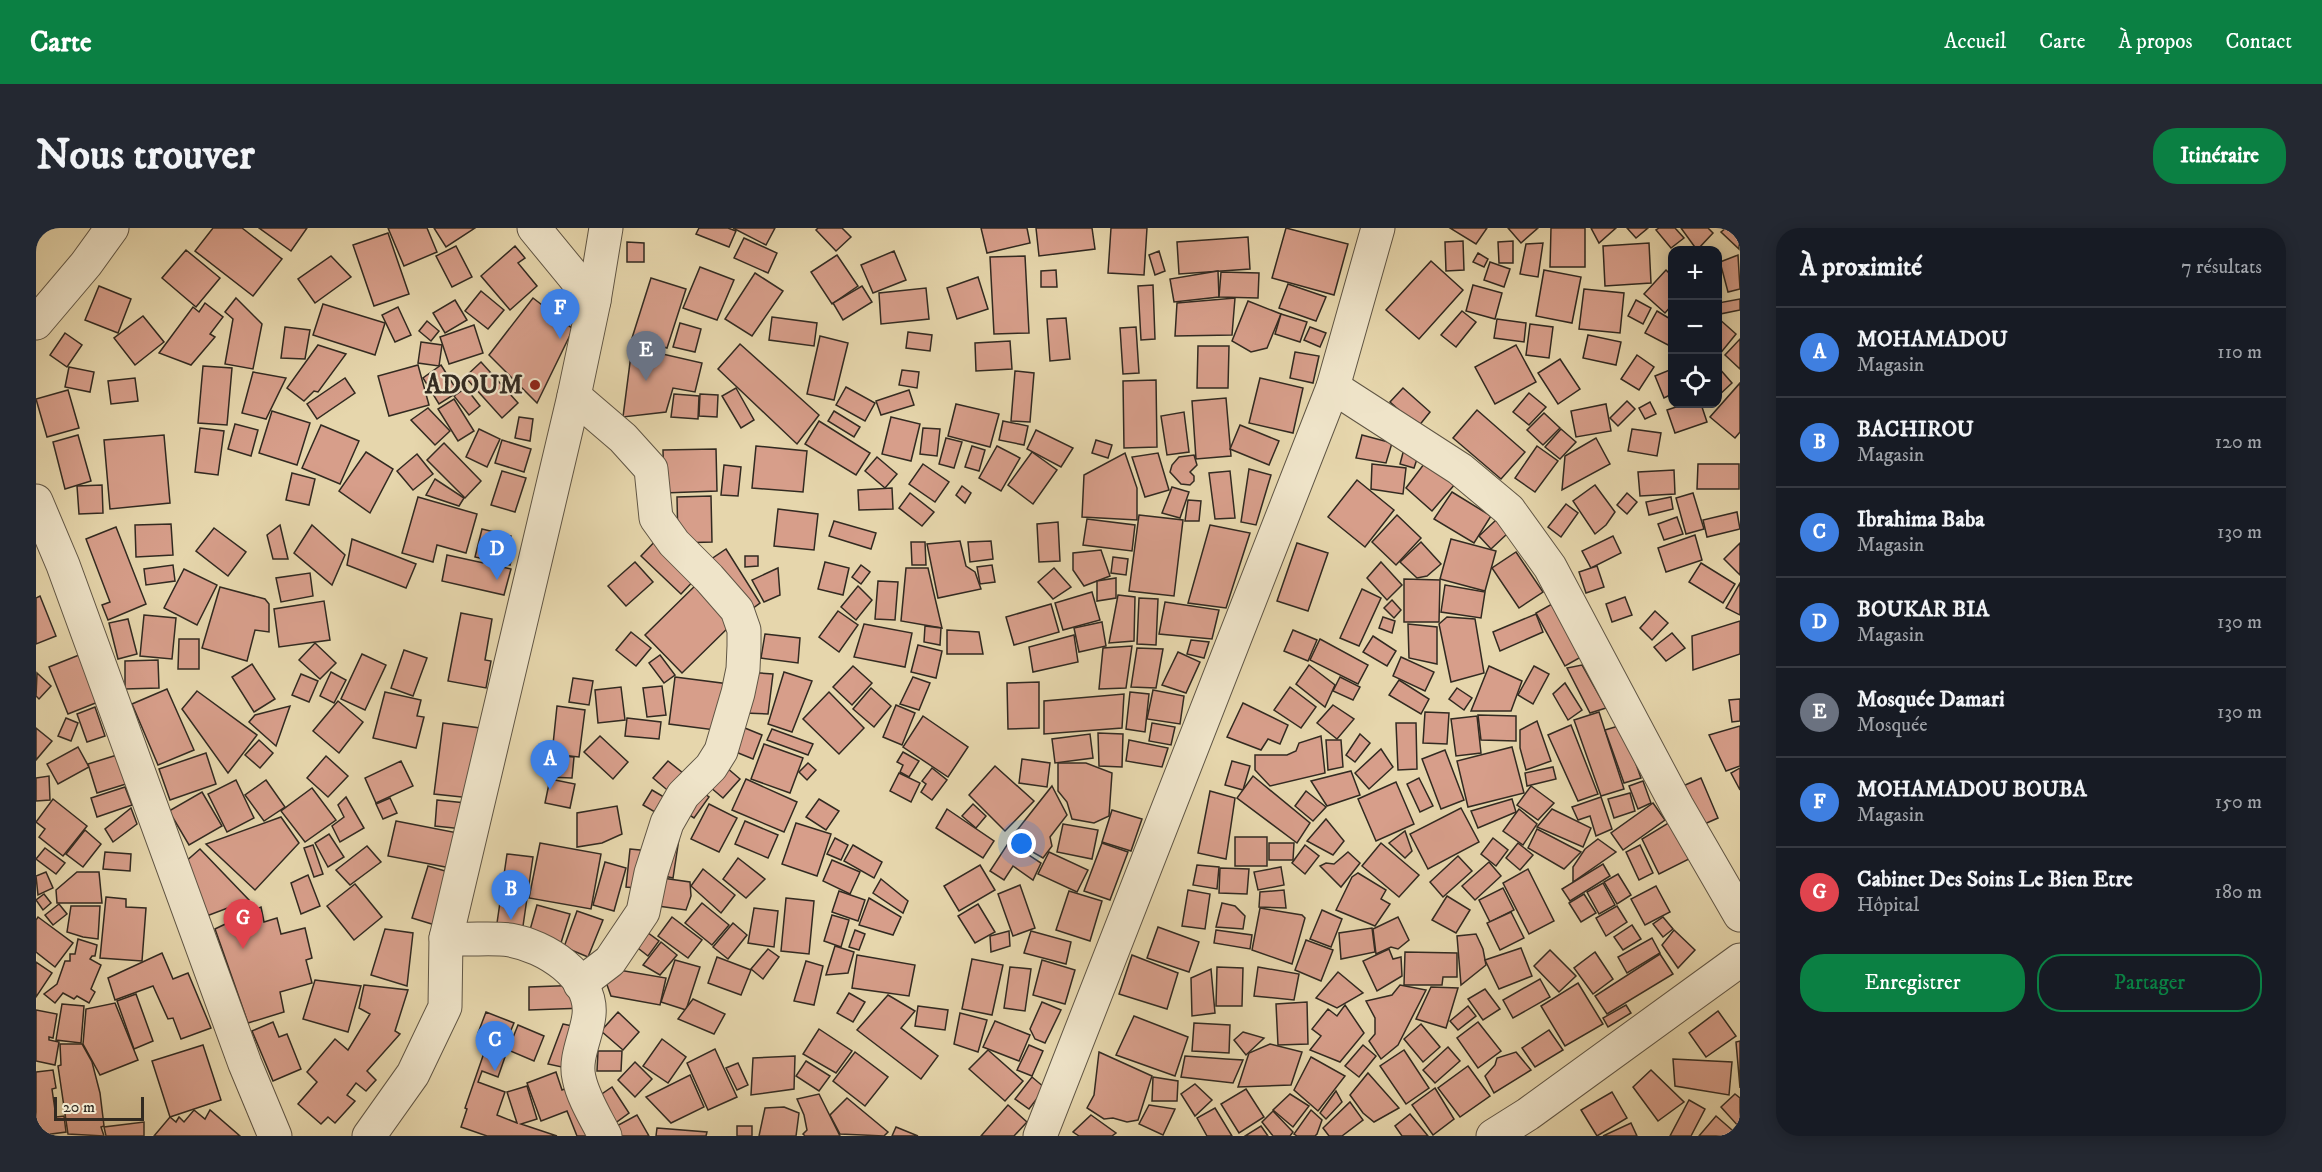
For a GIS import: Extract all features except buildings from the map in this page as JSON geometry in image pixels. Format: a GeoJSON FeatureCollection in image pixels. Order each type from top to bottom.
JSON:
{"type":"FeatureCollection","features":[{"type":"Feature","properties":{"kind":"street"},"geometry":{"type":"LineString","coordinates":[[36,323],[86,264],[112,228]]}},
{"type":"Feature","properties":{"kind":"street"},"geometry":{"type":"LineString","coordinates":[[534,228],[594,301]]}},
{"type":"Feature","properties":{"kind":"street"},"geometry":{"type":"LineString","coordinates":[[380,1133],[413,1074],[445,1007],[446,938],[574,396],[594,301],[606,228]]}},
{"type":"Feature","properties":{"kind":"street"},"geometry":{"type":"LineString","coordinates":[[1040,1136],[1333,387],[1378,228]]}},
{"type":"Feature","properties":{"kind":"street"},"geometry":{"type":"LineString","coordinates":[[1333,387],[1460,469],[1509,510],[1550,567],[1677,806],[1740,915]]}},
{"type":"Feature","properties":{"kind":"street"},"geometry":{"type":"LineString","coordinates":[[574,396],[623,438],[651,469],[656,518],[674,543],[710,578],[737,610],[744,630],[743,669],[721,751],[711,767],[683,795],[667,823],[651,873],[643,912],[610,961],[580,984]]}},
{"type":"Feature","properties":{"kind":"street"},"geometry":{"type":"LineString","coordinates":[[36,501],[63,566],[245,1064],[275,1136]]}},
{"type":"Feature","properties":{"kind":"street"},"geometry":{"type":"LineString","coordinates":[[446,938],[510,940],[534,948],[566,966],[588,994],[589,1015],[580,1053],[578,1076],[605,1136]]}},
{"type":"Feature","properties":{"kind":"street"},"geometry":{"type":"LineString","coordinates":[[1493,1136],[1528,1114],[1740,960]]}},
{"type":"Feature","properties":{"kind":"place","name":"MOHAMADOU BOUBA"},"geometry":{"type":"Point","coordinates":[560,339]}},
{"type":"Feature","properties":{"kind":"place","name":"Mosquée Damari"},"geometry":{"type":"Point","coordinates":[646,381]}},
{"type":"Feature","properties":{"kind":"place","name":"ADOUM"},"geometry":{"type":"Point","coordinates":[535,385]}},
{"type":"Feature","properties":{"kind":"place","name":"BOUKAR BIA"},"geometry":{"type":"Point","coordinates":[497,580]}},
{"type":"Feature","properties":{"kind":"place","name":"MOHAMADOU"},"geometry":{"type":"Point","coordinates":[550,790]}},
{"type":"Feature","properties":{"kind":"place","name":"BACHIROU"},"geometry":{"type":"Point","coordinates":[511,920]}},
{"type":"Feature","properties":{"kind":"place","name":"Cabinet Des Soins Le Bien Etre"},"geometry":{"type":"Point","coordinates":[243,949]}},
{"type":"Feature","properties":{"kind":"place","name":"Ibrahima Baba"},"geometry":{"type":"Point","coordinates":[495,1071]}}]}
